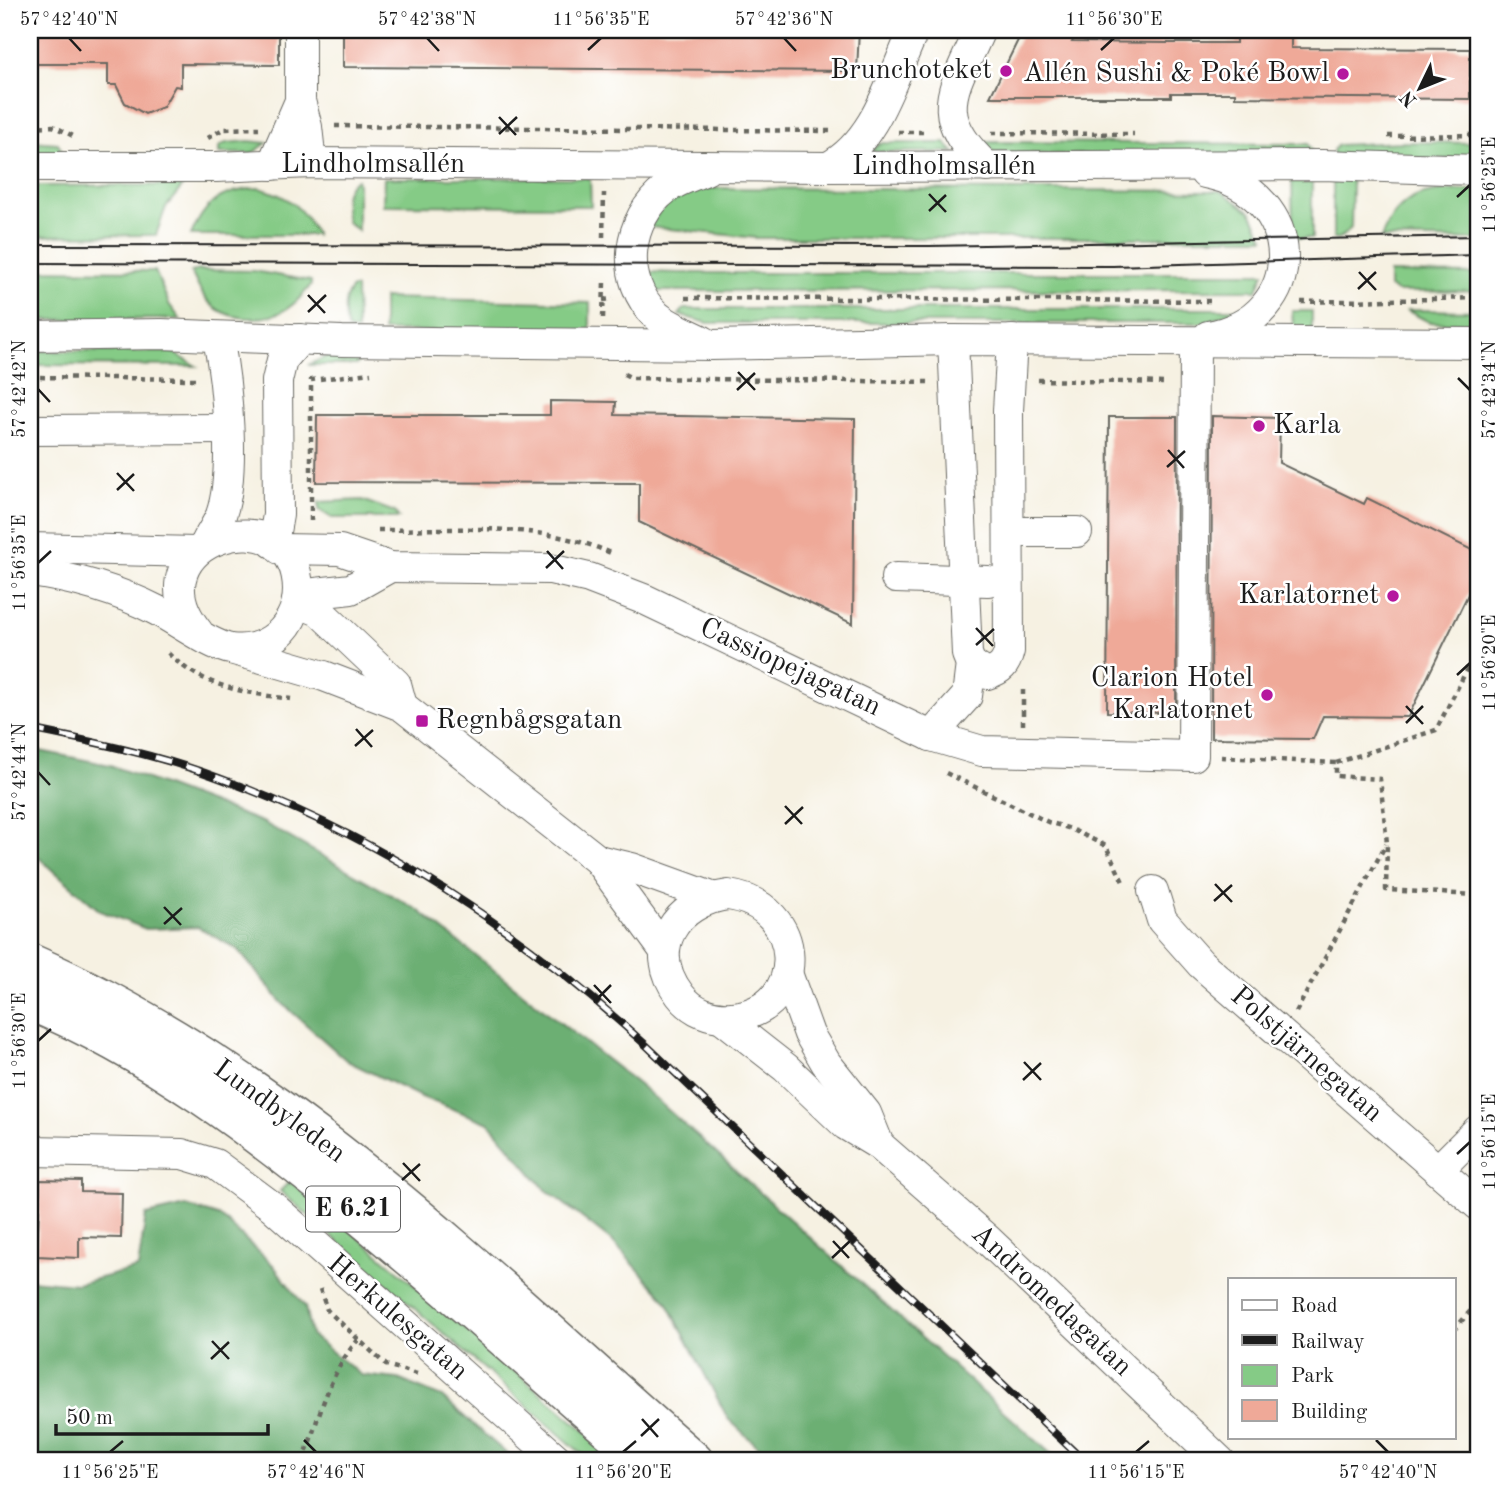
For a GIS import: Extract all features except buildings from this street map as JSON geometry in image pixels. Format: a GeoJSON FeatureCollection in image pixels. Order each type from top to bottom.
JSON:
{"type":"FeatureCollection","features":[{"type":"Feature","properties":{"kind":"highway","name":"Lundbyleden"},"geometry":{"type":"LineString","coordinates":[[30,963],[127,1011],[225,1069],[317,1137],[417,1218],[694,1461]]}},
{"type":"Feature","properties":{"kind":"highway","name":"Lundbyleden"},"geometry":{"type":"LineString","coordinates":[[30,1001],[115,1043],[207,1097],[281,1152],[401,1250],[645,1461]]}},
{"type":"Feature","properties":{"kind":"street"},"geometry":{"type":"LineString","coordinates":[[300,30],[304,114],[311,163]]}},
{"type":"Feature","properties":{"kind":"street"},"geometry":{"type":"LineString","coordinates":[[828,167],[845,158],[868,131],[914,30]]}},
{"type":"Feature","properties":{"kind":"street"},"geometry":{"type":"LineString","coordinates":[[980,30],[951,97],[950,112],[956,132],[967,149],[987,167]]}},
{"type":"Feature","properties":{"kind":"street"},"geometry":{"type":"LineString","coordinates":[[272,165],[304,114]]}},
{"type":"Feature","properties":{"kind":"street","name":"Lindholmsallén"},"geometry":{"type":"LineString","coordinates":[[30,167],[311,163],[828,167],[1322,165],[1478,170]]}},
{"type":"Feature","properties":{"kind":"street","name":"Lindholmsallén"},"geometry":{"type":"LineString","coordinates":[[712,345],[657,316],[632,274],[634,229],[646,208],[668,187],[716,166]]}},
{"type":"Feature","properties":{"kind":"street","name":"Lindholmsallén"},"geometry":{"type":"LineString","coordinates":[[1172,166],[1215,175],[1249,189],[1268,208],[1279,230],[1285,256],[1281,279],[1268,302],[1239,326],[1219,334],[1181,342]]}},
{"type":"Feature","properties":{"kind":"street","name":"Lindholmsallén"},"geometry":{"type":"LineString","coordinates":[[30,336],[161,334],[218,338],[712,345],[953,340],[1478,343]]}},
{"type":"Feature","properties":{"kind":"street"},"geometry":{"type":"LineString","coordinates":[[198,632],[184,608],[182,579],[221,515],[227,485],[226,380],[218,338]]}},
{"type":"Feature","properties":{"kind":"street"},"geometry":{"type":"LineString","coordinates":[[70,558],[91,582],[132,598],[198,632],[219,646],[232,649],[257,647],[284,630],[297,599],[296,574],[276,546],[277,381],[282,360],[300,339]]}},
{"type":"Feature","properties":{"kind":"street"},"geometry":{"type":"LineString","coordinates":[[953,340],[979,584],[1007,662],[998,671],[987,674],[971,664]]}},
{"type":"Feature","properties":{"kind":"street"},"geometry":{"type":"LineString","coordinates":[[896,578],[979,584],[999,577],[1009,544],[1009,379],[1012,340]]}},
{"type":"Feature","properties":{"kind":"street"},"geometry":{"type":"LineString","coordinates":[[1181,342],[1194,383],[1193,756]]}},
{"type":"Feature","properties":{"kind":"street"},"geometry":{"type":"LineString","coordinates":[[30,430],[227,429]]}},
{"type":"Feature","properties":{"kind":"street","name":"Cassiopejagatan"},"geometry":{"type":"LineString","coordinates":[[30,572],[70,558],[201,548],[235,533],[255,535],[276,546],[340,550],[390,567],[550,569],[589,578],[646,600],[931,736],[982,751],[1193,756]]}},
{"type":"Feature","properties":{"kind":"street"},"geometry":{"type":"LineString","coordinates":[[1009,544],[1077,533]]}},
{"type":"Feature","properties":{"kind":"street","name":"Cassiopejagatan"},"geometry":{"type":"LineString","coordinates":[[30,548],[70,558]]}},
{"type":"Feature","properties":{"kind":"street"},"geometry":{"type":"LineString","coordinates":[[297,599],[351,589],[390,567]]}},
{"type":"Feature","properties":{"kind":"street"},"geometry":{"type":"LineString","coordinates":[[931,736],[967,696],[971,664],[967,654],[979,584]]}},
{"type":"Feature","properties":{"kind":"street","name":"Andromedagatan"},"geometry":{"type":"LineString","coordinates":[[297,599],[319,611],[396,684],[402,706]]}},
{"type":"Feature","properties":{"kind":"street","name":"Andromedagatan"},"geometry":{"type":"LineString","coordinates":[[232,649],[324,676],[402,706],[598,860],[664,950],[663,961],[667,974],[684,1000],[697,1010],[722,1018],[786,1068],[846,1125],[879,1145],[988,1240],[1220,1461]]}},
{"type":"Feature","properties":{"kind":"street","name":"Andromedagatan"},"geometry":{"type":"LineString","coordinates":[[598,860],[632,868],[712,897],[744,897],[771,913],[787,941],[787,973],[809,1034],[826,1063],[866,1114],[879,1145]]}},
{"type":"Feature","properties":{"kind":"street","name":"Polstjärnegatan"},"geometry":{"type":"LineString","coordinates":[[1153,891],[1162,920],[1187,949],[1478,1205]]}},
{"type":"Feature","properties":{"kind":"street"},"geometry":{"type":"LineString","coordinates":[[664,950],[681,916],[697,903],[712,897]]}},
{"type":"Feature","properties":{"kind":"street"},"geometry":{"type":"LineString","coordinates":[[722,1018],[744,1016],[758,1010],[771,1000],[787,973]]}},
{"type":"Feature","properties":{"kind":"street"},"geometry":{"type":"LineString","coordinates":[[1439,1169],[1478,1130]]}},
{"type":"Feature","properties":{"kind":"street","name":"Herkulesgatan"},"geometry":{"type":"LineString","coordinates":[[30,1151],[182,1154],[215,1164],[273,1207],[559,1461]]}},
{"type":"Feature","properties":{"kind":"path"},"geometry":{"type":"LineString","coordinates":[[304,114],[365,125],[956,132]]}},
{"type":"Feature","properties":{"kind":"path"},"geometry":{"type":"LineString","coordinates":[[603,300],[644,298],[1268,302],[1478,298]]}},
{"type":"Feature","properties":{"kind":"path"},"geometry":{"type":"LineString","coordinates":[[277,381],[369,373]]}},
{"type":"Feature","properties":{"kind":"path"},"geometry":{"type":"LineString","coordinates":[[30,377],[226,380]]}},
{"type":"Feature","properties":{"kind":"path"},"geometry":{"type":"LineString","coordinates":[[632,377],[957,383]]}},
{"type":"Feature","properties":{"kind":"path"},"geometry":{"type":"LineString","coordinates":[[1009,379],[1194,383]]}},
{"type":"Feature","properties":{"kind":"path"},"geometry":{"type":"LineString","coordinates":[[311,380],[310,520],[317,529],[329,531],[340,550]]}},
{"type":"Feature","properties":{"kind":"path"},"geometry":{"type":"LineString","coordinates":[[1193,756],[1336,764],[1436,730],[1478,649]]}},
{"type":"Feature","properties":{"kind":"path"},"geometry":{"type":"LineString","coordinates":[[1336,764],[1336,776],[1380,779],[1387,843],[1386,890],[1476,895],[1475,916]]}},
{"type":"Feature","properties":{"kind":"path"},"geometry":{"type":"LineString","coordinates":[[1278,1030],[1298,1010],[1387,843]]}},
{"type":"Feature","properties":{"kind":"path"},"geometry":{"type":"LineString","coordinates":[[317,1284],[327,1310],[386,1366],[419,1375]]}},
{"type":"Feature","properties":{"kind":"path"},"geometry":{"type":"LineString","coordinates":[[1456,1328],[1478,1302]]}},
{"type":"Feature","properties":{"kind":"path"},"geometry":{"type":"LineString","coordinates":[[303,1461],[335,1378],[347,1352],[358,1340]]}},
{"type":"Feature","properties":{"kind":"green space"},"geometry":{"type":"Polygon","coordinates":[[[30,141],[58,143],[63,153],[30,156],[30,141]]]}},
{"type":"Feature","properties":{"kind":"green space"},"geometry":{"type":"Polygon","coordinates":[[[980,142],[1308,144],[1312,150],[1311,158],[994,153],[980,142]]]}},
{"type":"Feature","properties":{"kind":"green space"},"geometry":{"type":"Polygon","coordinates":[[[226,143],[267,143],[251,154],[219,153],[219,147],[226,143]]]}},
{"type":"Feature","properties":{"kind":"green space"},"geometry":{"type":"Polygon","coordinates":[[[880,143],[945,143],[954,152],[870,152],[880,143]]]}},
{"type":"Feature","properties":{"kind":"green space"},"geometry":{"type":"Polygon","coordinates":[[[1478,143],[1478,159],[1333,159],[1333,150],[1338,145],[1478,143]]]}},
{"type":"Feature","properties":{"kind":"green space"},"geometry":{"type":"Polygon","coordinates":[[[1292,176],[1312,176],[1312,238],[1293,238],[1292,176]]]}},
{"type":"Feature","properties":{"kind":"green space"},"geometry":{"type":"Polygon","coordinates":[[[384,178],[590,178],[591,206],[383,205],[384,178]]]}},
{"type":"Feature","properties":{"kind":"green space"},"geometry":{"type":"Polygon","coordinates":[[[1350,178],[1351,228],[1340,238],[1333,239],[1333,180],[1350,178]]]}},
{"type":"Feature","properties":{"kind":"green space"},"geometry":{"type":"Polygon","coordinates":[[[357,179],[358,231],[347,222],[345,204],[348,187],[357,179]]]}},
{"type":"Feature","properties":{"kind":"green space"},"geometry":{"type":"Polygon","coordinates":[[[30,186],[182,187],[166,207],[156,235],[30,236],[30,186]]]}},
{"type":"Feature","properties":{"kind":"green space"},"geometry":{"type":"Polygon","coordinates":[[[259,188],[294,204],[306,217],[316,235],[191,235],[203,213],[217,200],[235,192],[259,188]]]}},
{"type":"Feature","properties":{"kind":"green space"},"geometry":{"type":"Polygon","coordinates":[[[697,188],[1221,191],[1251,212],[1264,238],[757,238],[649,227],[662,207],[697,188]]]}},
{"type":"Feature","properties":{"kind":"green space"},"geometry":{"type":"Polygon","coordinates":[[[1478,190],[1478,240],[1381,238],[1389,222],[1408,201],[1432,192],[1478,190]]]}},
{"type":"Feature","properties":{"kind":"green space"},"geometry":{"type":"Polygon","coordinates":[[[30,270],[155,271],[169,304],[180,319],[30,320],[30,270]]]}},
{"type":"Feature","properties":{"kind":"green space"},"geometry":{"type":"Polygon","coordinates":[[[254,271],[311,281],[311,285],[295,303],[279,313],[246,318],[224,313],[207,300],[191,272],[254,271]]]}},
{"type":"Feature","properties":{"kind":"green space"},"geometry":{"type":"Polygon","coordinates":[[[646,272],[1264,273],[1257,290],[655,291],[646,272]]]}},
{"type":"Feature","properties":{"kind":"green space"},"geometry":{"type":"Polygon","coordinates":[[[1389,273],[1478,274],[1478,291],[1397,292],[1389,287],[1389,273]]]}},
{"type":"Feature","properties":{"kind":"green space"},"geometry":{"type":"Polygon","coordinates":[[[352,288],[356,288],[357,331],[348,329],[345,313],[345,302],[352,288]]]}},
{"type":"Feature","properties":{"kind":"green space"},"geometry":{"type":"Polygon","coordinates":[[[383,298],[590,303],[590,332],[383,331],[383,298]]]}},
{"type":"Feature","properties":{"kind":"green space"},"geometry":{"type":"Polygon","coordinates":[[[684,309],[1240,309],[1202,323],[708,323],[679,315],[684,309]]]}},
{"type":"Feature","properties":{"kind":"green space"},"geometry":{"type":"Polygon","coordinates":[[[1406,310],[1478,311],[1478,325],[1429,322],[1406,310]]]}},
{"type":"Feature","properties":{"kind":"green space"},"geometry":{"type":"Polygon","coordinates":[[[1292,311],[1312,311],[1312,336],[1294,336],[1292,311]]]}},
{"type":"Feature","properties":{"kind":"green space"},"geometry":{"type":"Polygon","coordinates":[[[30,351],[172,352],[196,366],[30,365],[30,351]]]}},
{"type":"Feature","properties":{"kind":"green space"},"geometry":{"type":"Polygon","coordinates":[[[334,353],[361,354],[362,358],[356,365],[308,365],[334,353]]]}},
{"type":"Feature","properties":{"kind":"green space"},"geometry":{"type":"Polygon","coordinates":[[[362,500],[395,512],[399,518],[332,518],[319,510],[319,502],[362,500]]]}},
{"type":"Feature","properties":{"kind":"green space"},"geometry":{"type":"Polygon","coordinates":[[[30,749],[110,765],[264,823],[418,910],[648,1092],[1059,1461],[774,1461],[728,1419],[666,1300],[614,1243],[544,1188],[489,1123],[419,1096],[347,1061],[282,1003],[238,950],[198,927],[146,929],[100,911],[30,850],[30,749]]]}},
{"type":"Feature","properties":{"kind":"green space"},"geometry":{"type":"Polygon","coordinates":[[[290,1181],[620,1461],[590,1461],[280,1191],[290,1181]]]}},
{"type":"Feature","properties":{"kind":"green space"},"geometry":{"type":"Polygon","coordinates":[[[186,1206],[221,1217],[273,1265],[305,1307],[311,1335],[361,1375],[398,1379],[442,1397],[515,1461],[30,1461],[30,1280],[77,1284],[138,1268],[146,1215],[186,1206]]]}},
{"type":"Feature","properties":{"kind":"tram line"},"geometry":{"type":"LineString","coordinates":[[30,245],[929,246],[1478,236]]}},
{"type":"Feature","properties":{"kind":"tram line"},"geometry":{"type":"LineString","coordinates":[[30,263],[1113,266],[1478,255]]}},
{"type":"Feature","properties":{"kind":"railway"},"geometry":{"type":"LineString","coordinates":[[30,729],[173,762],[279,802],[393,858],[499,926],[599,1003],[647,1046],[1084,1461]]}},
{"type":"Feature","properties":{"kind":"place","name":"Brunchoteket"},"geometry":{"type":"Point","coordinates":[1006,71]}},
{"type":"Feature","properties":{"kind":"place","name":"Allén Sushi & Poké Bowl"},"geometry":{"type":"Point","coordinates":[1343,74]}},
{"type":"Feature","properties":{"kind":"place","name":"Karla"},"geometry":{"type":"Point","coordinates":[1259,426]}},
{"type":"Feature","properties":{"kind":"place","name":"Karlatornet"},"geometry":{"type":"Point","coordinates":[1393,596]}},
{"type":"Feature","properties":{"kind":"place","name":"Clarion Hotel Karlatornet"},"geometry":{"type":"Point","coordinates":[1267,695]}},
{"type":"Feature","properties":{"kind":"place","name":"Regnbågsgatan"},"geometry":{"type":"Point","coordinates":[422,721]}}]}
